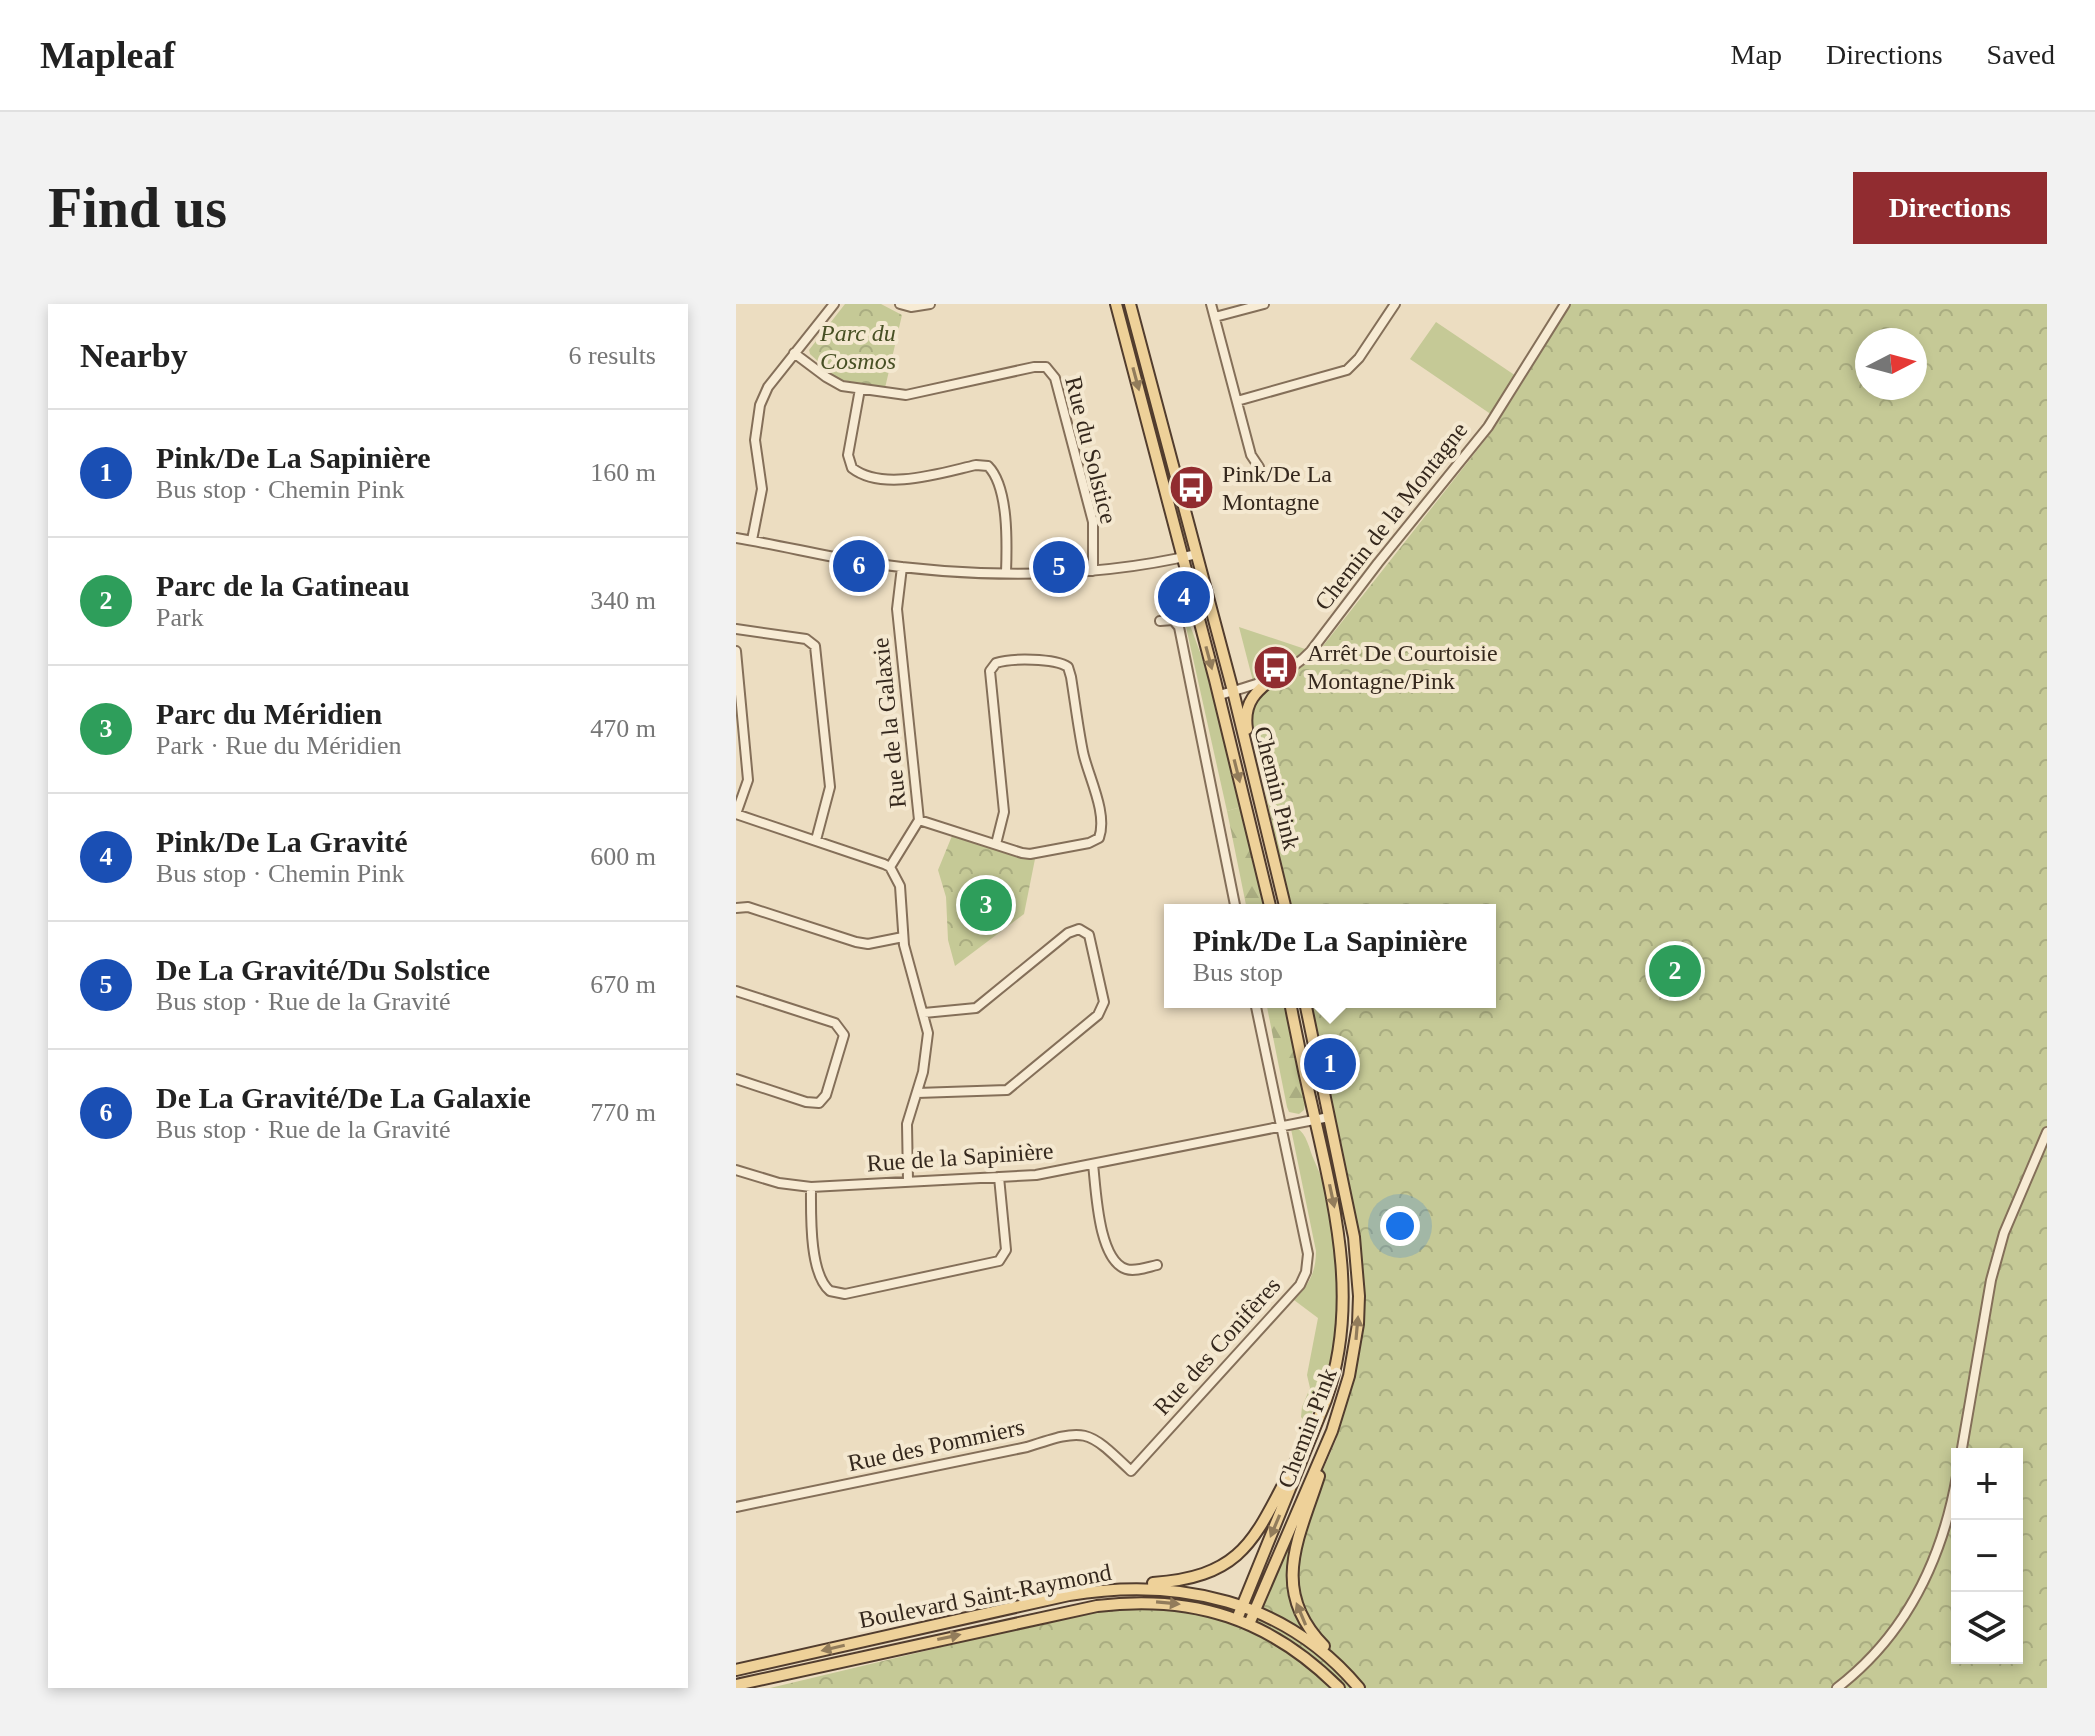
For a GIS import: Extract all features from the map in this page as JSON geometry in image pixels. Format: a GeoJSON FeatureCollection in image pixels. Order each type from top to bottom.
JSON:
{"type":"FeatureCollection","features":[{"type":"Feature","properties":{"kind":"main road","name":"Chemin Pink"},"geometry":{"type":"LineString","coordinates":[[1116,304],[1219,695],[1270,904]]}},
{"type":"Feature","properties":{"kind":"main road","name":"Chemin Pink"},"geometry":{"type":"LineString","coordinates":[[1130,304],[1233,691],[1285,904]]}},
{"type":"Feature","properties":{"kind":"main road"},"geometry":{"type":"LineString","coordinates":[[1273,853],[1246,717],[1250,699],[1277,675]]}},
{"type":"Feature","properties":{"kind":"main road","name":"Chemin Pink"},"geometry":{"type":"LineString","coordinates":[[1237,1619],[1315,1430],[1335,1373],[1341,1340],[1344,1295],[1339,1229],[1291,1008]]}},
{"type":"Feature","properties":{"kind":"main road","name":"Chemin Pink"},"geometry":{"type":"LineString","coordinates":[[1249,1624],[1332,1431],[1355,1352],[1359,1296],[1354,1237],[1306,1008]]}},
{"type":"Feature","properties":{"kind":"main road"},"geometry":{"type":"LineString","coordinates":[[1101,1590],[1194,1578],[1230,1561],[1252,1540],[1315,1430]]}},
{"type":"Feature","properties":{"kind":"main road"},"geometry":{"type":"LineString","coordinates":[[1332,1431],[1294,1547],[1292,1583],[1307,1627],[1348,1675]]}},
{"type":"Feature","properties":{"kind":"main road","name":"Boulevard Saint-Raymond"},"geometry":{"type":"LineString","coordinates":[[736,1670],[1101,1590],[1169,1589],[1210,1595],[1254,1611],[1303,1637],[1359,1688]]}},
{"type":"Feature","properties":{"kind":"main road","name":"Boulevard Saint-Raymond"},"geometry":{"type":"LineString","coordinates":[[736,1685],[1097,1606],[1129,1602],[1185,1604],[1237,1619],[1298,1651],[1339,1688]]}},
{"type":"Feature","properties":{"kind":"street"},"geometry":{"type":"LineString","coordinates":[[752,540],[762,489],[755,440],[756,417],[768,387],[834,304]]}},
{"type":"Feature","properties":{"kind":"street"},"geometry":{"type":"LineString","coordinates":[[900,304],[911,307],[930,304]]}},
{"type":"Feature","properties":{"kind":"street"},"geometry":{"type":"LineString","coordinates":[[1211,304],[1251,455],[1259,467]]}},
{"type":"Feature","properties":{"kind":"street"},"geometry":{"type":"LineString","coordinates":[[1215,317],[1264,304]]}},
{"type":"Feature","properties":{"kind":"street"},"geometry":{"type":"LineString","coordinates":[[1237,401],[1347,370],[1359,358],[1395,304]]}},
{"type":"Feature","properties":{"kind":"street","name":"Chemin de la Montagne"},"geometry":{"type":"LineString","coordinates":[[1219,695],[1277,675],[1299,663],[1311,651],[1470,450],[1501,407],[1563,304]]}},
{"type":"Feature","properties":{"kind":"street","name":"Rue du Solstice"},"geometry":{"type":"LineString","coordinates":[[794,353],[834,382],[906,395],[1046,367],[1055,378],[1090,512],[1093,571]]}},
{"type":"Feature","properties":{"kind":"street"},"geometry":{"type":"LineString","coordinates":[[860,389],[848,455],[852,468],[859,473],[903,481],[976,465],[988,466],[995,474],[1008,524],[1006,573]]}},
{"type":"Feature","properties":{"kind":"street"},"geometry":{"type":"LineString","coordinates":[[736,538],[902,567],[1049,575],[1197,554]]}},
{"type":"Feature","properties":{"kind":"street","name":"Rue de la Galaxie"},"geometry":{"type":"LineString","coordinates":[[890,867],[919,820],[897,609],[902,567]]}},
{"type":"Feature","properties":{"kind":"street"},"geometry":{"type":"LineString","coordinates":[[1160,621],[1173,620],[1179,627],[1235,904]]}},
{"type":"Feature","properties":{"kind":"street"},"geometry":{"type":"LineString","coordinates":[[736,629],[806,639],[815,646],[830,787],[816,840]]}},
{"type":"Feature","properties":{"kind":"street"},"geometry":{"type":"LineString","coordinates":[[736,651],[748,780],[736,814],[890,867],[902,893],[903,937],[928,1033],[927,1054],[906,1131],[908,1181]]}},
{"type":"Feature","properties":{"kind":"street"},"geometry":{"type":"LineString","coordinates":[[919,820],[1022,853],[1036,854],[1099,838],[1102,832],[1093,780],[1084,756],[1071,677],[1068,667],[1059,662],[1007,660],[996,663],[990,671],[1004,812],[996,844]]}},
{"type":"Feature","properties":{"kind":"street"},"geometry":{"type":"LineString","coordinates":[[736,908],[748,907],[856,942],[868,944],[903,937]]}},
{"type":"Feature","properties":{"kind":"street"},"geometry":{"type":"LineString","coordinates":[[917,1093],[1007,1090],[1098,1015],[1104,1002],[1089,935],[1079,929],[1068,933],[976,1008],[924,1013]]}},
{"type":"Feature","properties":{"kind":"street"},"geometry":{"type":"LineString","coordinates":[[736,991],[835,1023],[844,1035],[826,1095],[819,1103],[806,1102],[736,1079]]}},
{"type":"Feature","properties":{"kind":"street","name":"Rue des Conifères"},"geometry":{"type":"LineString","coordinates":[[1131,1471],[1304,1278],[1308,1254],[1256,1008]]}},
{"type":"Feature","properties":{"kind":"street","name":"Rue de la Sapinière"},"geometry":{"type":"LineString","coordinates":[[736,1170],[779,1183],[811,1187],[1036,1175],[1329,1117]]}},
{"type":"Feature","properties":{"kind":"street"},"geometry":{"type":"LineString","coordinates":[[1962,1448],[1991,1280],[2004,1233],[2047,1132]]}},
{"type":"Feature","properties":{"kind":"street"},"geometry":{"type":"LineString","coordinates":[[1093,1164],[1101,1232],[1107,1247],[1121,1267],[1126,1269],[1157,1265]]}},
{"type":"Feature","properties":{"kind":"street"},"geometry":{"type":"LineString","coordinates":[[811,1187],[811,1222],[820,1276],[830,1291],[845,1294],[999,1261],[1006,1250],[999,1177]]}},
{"type":"Feature","properties":{"kind":"street","name":"Rue des Pommiers"},"geometry":{"type":"LineString","coordinates":[[736,1507],[1027,1447],[1073,1433],[1094,1438],[1131,1471]]}},
{"type":"Feature","properties":{"kind":"street"},"geometry":{"type":"LineString","coordinates":[[1837,1688],[1853,1676],[1894,1633],[1921,1590],[1940,1543],[1951,1500]]}},
{"type":"Feature","properties":{"kind":"green space","name":"Parc du Cosmos"},"geometry":{"type":"Polygon","coordinates":[[[845,304],[881,304],[902,315],[885,388],[837,379],[810,354],[809,350],[845,304]]]}},
{"type":"Feature","properties":{"kind":"green space"},"geometry":{"type":"Polygon","coordinates":[[[1571,304],[2047,304],[2047,1688],[770,1688],[1067,1617],[1119,1609],[1157,1607],[1192,1611],[1253,1630],[1336,1440],[1357,1366],[1362,1332],[1360,1243],[1311,1008],[1496,1008],[1496,904],[1289,904],[1253,720],[1255,706],[1261,696],[1315,656],[1493,430],[1571,304]]]}},
{"type":"Feature","properties":{"kind":"green space"},"geometry":{"type":"Polygon","coordinates":[[[1436,322],[1519,378],[1495,417],[1410,359],[1436,322]]]}},
{"type":"Feature","properties":{"kind":"green space"},"geometry":{"type":"Polygon","coordinates":[[[1187,617],[1204,663],[1241,807],[1227,811],[1184,618],[1187,617]]]}},
{"type":"Feature","properties":{"kind":"green space"},"geometry":{"type":"Polygon","coordinates":[[[1239,627],[1311,651],[1299,663],[1254,685],[1239,627]]]}},
{"type":"Feature","properties":{"kind":"green space"},"geometry":{"type":"Polygon","coordinates":[[[1241,807],[1263,904],[1246,904],[1227,811],[1241,807]]]}},
{"type":"Feature","properties":{"kind":"green space"},"geometry":{"type":"Polygon","coordinates":[[[954,831],[1036,854],[1024,914],[955,966],[948,940],[946,897],[938,870],[954,831]]]}},
{"type":"Feature","properties":{"kind":"green space"},"geometry":{"type":"Polygon","coordinates":[[[1267,1008],[1285,1008],[1305,1104],[1299,1114],[1289,1112],[1267,1008]]]}},
{"type":"Feature","properties":{"kind":"green space"},"geometry":{"type":"Polygon","coordinates":[[[1297,1128],[1305,1138],[1326,1191],[1339,1258],[1337,1327],[1330,1361],[1307,1424],[1301,1417],[1302,1407],[1310,1388],[1307,1375],[1318,1318],[1294,1300],[1311,1278],[1316,1251],[1291,1129],[1297,1128]]]}},
{"type":"Feature","properties":{"kind":"place","name":"Pink/De La Montagne"},"geometry":{"type":"Point","coordinates":[1191,488]}},
{"type":"Feature","properties":{"kind":"place","name":"De La Gravité/De La Galaxie"},"geometry":{"type":"Point","coordinates":[859,566]}},
{"type":"Feature","properties":{"kind":"place","name":"De La Gravité/Du Solstice"},"geometry":{"type":"Point","coordinates":[1059,567]}},
{"type":"Feature","properties":{"kind":"place","name":"Pink/De La Gravité"},"geometry":{"type":"Point","coordinates":[1184,597]}},
{"type":"Feature","properties":{"kind":"place","name":"Arrêt De Courtoisie Montagne/Pink"},"geometry":{"type":"Point","coordinates":[1276,667]}},
{"type":"Feature","properties":{"kind":"place","name":"Parc du Méridien"},"geometry":{"type":"Point","coordinates":[986,905]}},
{"type":"Feature","properties":{"kind":"place","name":"Parc de la Gatineau"},"geometry":{"type":"Point","coordinates":[1675,971]}},
{"type":"Feature","properties":{"kind":"place","name":"Pink/De La Sapinière"},"geometry":{"type":"Point","coordinates":[1330,1064]}}]}
